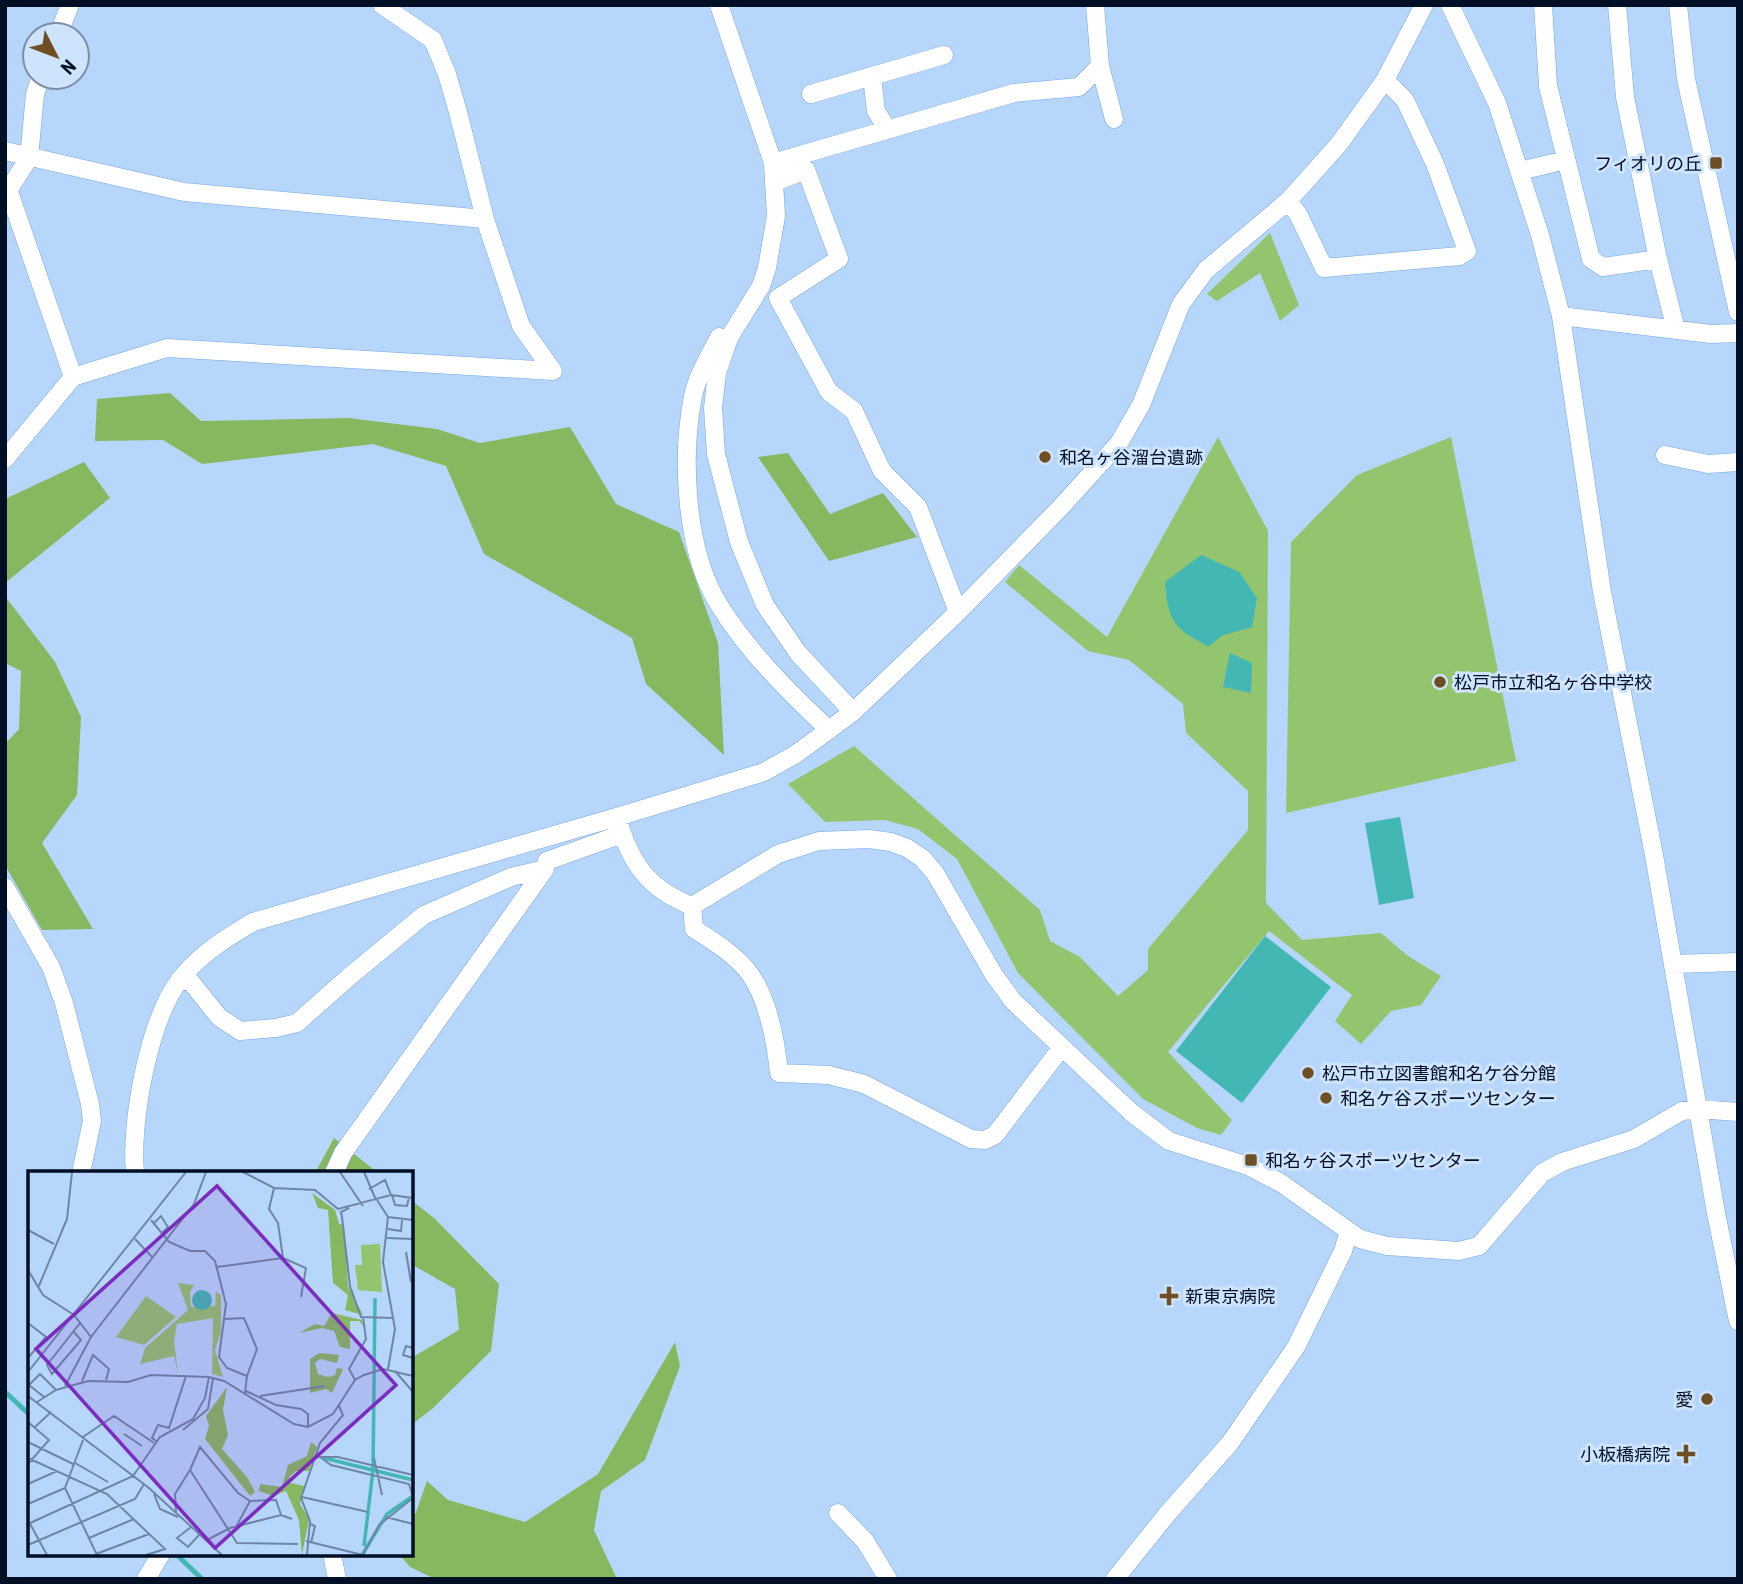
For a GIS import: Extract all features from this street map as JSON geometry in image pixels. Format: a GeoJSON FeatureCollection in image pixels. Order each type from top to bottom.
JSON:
{"type":"FeatureCollection","features":[{"type":"Feature","properties":{"kind":"street"},"geometry":{"type":"LineString","coordinates":[[5,459],[73,377],[167,348],[553,371],[521,326],[485,219],[447,74],[433,40],[382,5]]}},
{"type":"Feature","properties":{"kind":"street"},"geometry":{"type":"LineString","coordinates":[[719,5],[773,163],[776,216],[761,286],[729,338],[717,373],[713,408],[716,454],[739,542],[765,605],[798,653],[853,712]]}},
{"type":"Feature","properties":{"kind":"street"},"geometry":{"type":"LineString","coordinates":[[1095,5],[1100,66],[1114,119]]}},
{"type":"Feature","properties":{"kind":"street"},"geometry":{"type":"LineString","coordinates":[[335,1171],[343,1153],[545,869],[547,861],[620,826],[764,772],[796,754],[853,712],[958,612],[1059,509],[1119,443],[1142,405],[1181,303],[1206,270],[1288,201],[1339,144],[1364,113],[1385,80],[1424,5]]}},
{"type":"Feature","properties":{"kind":"street"},"geometry":{"type":"LineString","coordinates":[[1450,5],[1497,103],[1520,171],[1561,316],[1602,592],[1652,842],[1738,1321]]}},
{"type":"Feature","properties":{"kind":"street"},"geometry":{"type":"LineString","coordinates":[[1543,5],[1548,86],[1591,259],[1603,267],[1657,259]]}},
{"type":"Feature","properties":{"kind":"street"},"geometry":{"type":"LineString","coordinates":[[1616,5],[1625,97],[1657,259],[1676,330]]}},
{"type":"Feature","properties":{"kind":"street"},"geometry":{"type":"LineString","coordinates":[[1678,5],[1686,79],[1738,312]]}},
{"type":"Feature","properties":{"kind":"street"},"geometry":{"type":"LineString","coordinates":[[811,94],[944,55]]}},
{"type":"Feature","properties":{"kind":"street"},"geometry":{"type":"LineString","coordinates":[[773,163],[1014,93],[1079,87],[1100,66]]}},
{"type":"Feature","properties":{"kind":"street"},"geometry":{"type":"LineString","coordinates":[[872,77],[876,111],[888,130]]}},
{"type":"Feature","properties":{"kind":"street"},"geometry":{"type":"LineString","coordinates":[[1288,201],[1298,214],[1324,268],[1459,256],[1467,251],[1435,164],[1405,100],[1385,80]]}},
{"type":"Feature","properties":{"kind":"street"},"geometry":{"type":"LineString","coordinates":[[36,91],[29,158],[7,194],[73,377]]}},
{"type":"Feature","properties":{"kind":"street"},"geometry":{"type":"LineString","coordinates":[[5,151],[184,192],[485,219]]}},
{"type":"Feature","properties":{"kind":"street"},"geometry":{"type":"LineString","coordinates":[[1520,171],[1566,160]]}},
{"type":"Feature","properties":{"kind":"street"},"geometry":{"type":"LineString","coordinates":[[775,182],[806,170],[839,259],[778,298],[830,392],[854,411],[882,471],[918,507],[958,612]]}},
{"type":"Feature","properties":{"kind":"street"},"geometry":{"type":"LineString","coordinates":[[771,246],[711,353],[693,394],[687,457],[695,543],[718,603],[738,633],[759,660],[829,730]]}},
{"type":"Feature","properties":{"kind":"street"},"geometry":{"type":"LineString","coordinates":[[1561,316],[1711,334],[1738,333]]}},
{"type":"Feature","properties":{"kind":"street"},"geometry":{"type":"LineString","coordinates":[[1665,455],[1708,464],[1738,462]]}},
{"type":"Feature","properties":{"kind":"street"},"geometry":{"type":"LineString","coordinates":[[620,826],[639,870],[670,897],[692,906]]}},
{"type":"Feature","properties":{"kind":"street"},"geometry":{"type":"LineString","coordinates":[[135,1171],[135,1116],[142,1075],[162,1014],[180,979],[205,951],[253,922],[620,826]]}},
{"type":"Feature","properties":{"kind":"street"},"geometry":{"type":"LineString","coordinates":[[692,906],[778,854],[819,841],[869,839],[891,842],[907,848],[922,858],[935,873],[994,975],[1013,1001],[1132,1114],[1170,1141],[1248,1166],[1281,1184],[1360,1239],[1387,1246],[1459,1251],[1479,1246],[1542,1173],[1562,1162],[1634,1139],[1682,1111],[1698,1109],[1738,1112]]}},
{"type":"Feature","properties":{"kind":"street"},"geometry":{"type":"LineString","coordinates":[[180,979],[191,982],[219,1017],[240,1031],[297,1023],[425,915],[510,877],[545,869]]}},
{"type":"Feature","properties":{"kind":"street"},"geometry":{"type":"LineString","coordinates":[[5,887],[51,967],[64,1003],[92,1121],[81,1171]]}},
{"type":"Feature","properties":{"kind":"street"},"geometry":{"type":"LineString","coordinates":[[692,906],[694,929],[719,944],[749,973],[766,1009],[776,1041],[779,1073],[829,1075],[864,1083],[971,1139],[985,1140],[995,1135],[1062,1047]]}},
{"type":"Feature","properties":{"kind":"street"},"geometry":{"type":"LineString","coordinates":[[1673,964],[1738,962]]}},
{"type":"Feature","properties":{"kind":"street"},"geometry":{"type":"LineString","coordinates":[[1115,1579],[1168,1513],[1230,1443],[1296,1348],[1343,1251],[1349,1231]]}},
{"type":"Feature","properties":{"kind":"street"},"geometry":{"type":"LineString","coordinates":[[838,1513],[877,1557],[888,1579]]}},
{"type":"Feature","properties":{"kind":"street"},"geometry":{"type":"LineString","coordinates":[[146,1579],[160,1556]]}},
{"type":"Feature","properties":{"kind":"street"},"geometry":{"type":"LineString","coordinates":[[332,1556],[337,1579]]}},
{"type":"Feature","properties":{"kind":"shaded area"},"geometry":{"type":"Polygon","coordinates":[[[1270,233],[1299,305],[1280,321],[1260,273],[1217,301],[1207,294],[1270,233]]]}},
{"type":"Feature","properties":{"kind":"shaded area"},"geometry":{"type":"Polygon","coordinates":[[[170,393],[201,421],[348,418],[437,429],[480,443],[570,427],[616,504],[679,532],[718,643],[724,755],[646,684],[632,638],[484,554],[446,466],[373,444],[202,464],[163,440],[95,441],[97,399],[170,393]]]}},
{"type":"Feature","properties":{"kind":"shaded area"},"geometry":{"type":"Polygon","coordinates":[[[1218,437],[1268,531],[1266,903],[1302,940],[1381,933],[1408,956],[1441,976],[1421,1005],[1391,1011],[1361,1044],[1335,1021],[1352,995],[1269,931],[1168,1052],[1232,1120],[1221,1135],[1197,1128],[1143,1099],[1018,973],[957,859],[918,829],[885,820],[825,822],[788,784],[854,746],[1040,910],[1050,941],[1080,957],[1118,996],[1148,970],[1148,949],[1248,830],[1248,791],[1186,733],[1183,704],[1129,660],[1088,651],[1005,582],[1019,565],[1107,637],[1218,437]]]}},
{"type":"Feature","properties":{"kind":"shaded area"},"geometry":{"type":"Polygon","coordinates":[[[1451,437],[1516,761],[1286,813],[1291,542],[1357,475],[1451,437]]]}},
{"type":"Feature","properties":{"kind":"shaded area"},"geometry":{"type":"Polygon","coordinates":[[[788,453],[830,514],[883,493],[917,537],[829,561],[758,457],[788,453]]]}},
{"type":"Feature","properties":{"kind":"shaded area"},"geometry":{"type":"Polygon","coordinates":[[[84,462],[110,498],[5,583],[5,499],[84,462]]]}},
{"type":"Feature","properties":{"kind":"shaded area"},"geometry":{"type":"Polygon","coordinates":[[[1201,555],[1239,572],[1257,598],[1252,627],[1223,635],[1208,647],[1178,627],[1166,596],[1165,582],[1201,555]]]}},
{"type":"Feature","properties":{"kind":"shaded area"},"geometry":{"type":"Polygon","coordinates":[[[5,596],[55,662],[81,717],[77,795],[42,843],[93,929],[42,930],[5,865],[5,744],[19,729],[21,671],[5,663],[5,596]]]}},
{"type":"Feature","properties":{"kind":"shaded area"},"geometry":{"type":"Polygon","coordinates":[[[1230,653],[1252,663],[1251,693],[1223,687],[1230,653]]]}},
{"type":"Feature","properties":{"kind":"shaded area"},"geometry":{"type":"Polygon","coordinates":[[[1400,817],[1414,898],[1379,905],[1365,823],[1400,817]]]}},
{"type":"Feature","properties":{"kind":"shaded area"},"geometry":{"type":"Polygon","coordinates":[[[1265,936],[1331,987],[1242,1103],[1176,1051],[1265,936]]]}},
{"type":"Feature","properties":{"kind":"shaded area"},"geometry":{"type":"Polygon","coordinates":[[[334,1138],[375,1171],[316,1171],[334,1138]]]}},
{"type":"Feature","properties":{"kind":"shaded area"},"geometry":{"type":"Polygon","coordinates":[[[413,1202],[434,1218],[499,1284],[491,1351],[432,1409],[413,1423],[413,1357],[459,1330],[455,1289],[413,1265],[413,1202]]]}},
{"type":"Feature","properties":{"kind":"shaded area"},"geometry":{"type":"Polygon","coordinates":[[[675,1342],[680,1366],[645,1460],[601,1491],[594,1530],[617,1579],[435,1579],[410,1567],[401,1556],[413,1556],[413,1516],[427,1481],[448,1500],[525,1522],[598,1474],[675,1342]]]}},
{"type":"Feature","properties":{"kind":"waterway"},"geometry":{"type":"LineString","coordinates":[[5,1392],[28,1413]]}},
{"type":"Feature","properties":{"kind":"waterway"},"geometry":{"type":"LineString","coordinates":[[178,1556],[202,1579]]}},
{"type":"Feature","properties":{"kind":"place","name":"フィオリの丘"},"geometry":{"type":"Point","coordinates":[1716,163]}},
{"type":"Feature","properties":{"kind":"place","name":"和名ヶ谷溜台遺跡"},"geometry":{"type":"Point","coordinates":[1045,457]}},
{"type":"Feature","properties":{"kind":"place","name":"松戸市立和名ヶ谷中学校"},"geometry":{"type":"Point","coordinates":[1440,682]}},
{"type":"Feature","properties":{"kind":"place","name":"松戸市立図書館和名ケ谷分館"},"geometry":{"type":"Point","coordinates":[1308,1073]}},
{"type":"Feature","properties":{"kind":"place","name":"和名ケ谷スポーツセンター"},"geometry":{"type":"Point","coordinates":[1326,1098]}},
{"type":"Feature","properties":{"kind":"place","name":"和名ヶ谷スポーツセンター"},"geometry":{"type":"Point","coordinates":[1251,1160]}},
{"type":"Feature","properties":{"kind":"place","name":"新東京病院"},"geometry":{"type":"Point","coordinates":[1169,1296]}},
{"type":"Feature","properties":{"kind":"place","name":"愛"},"geometry":{"type":"Point","coordinates":[1707,1399]}},
{"type":"Feature","properties":{"kind":"place","name":"小板橋病院"},"geometry":{"type":"Point","coordinates":[1686,1454]}}]}
